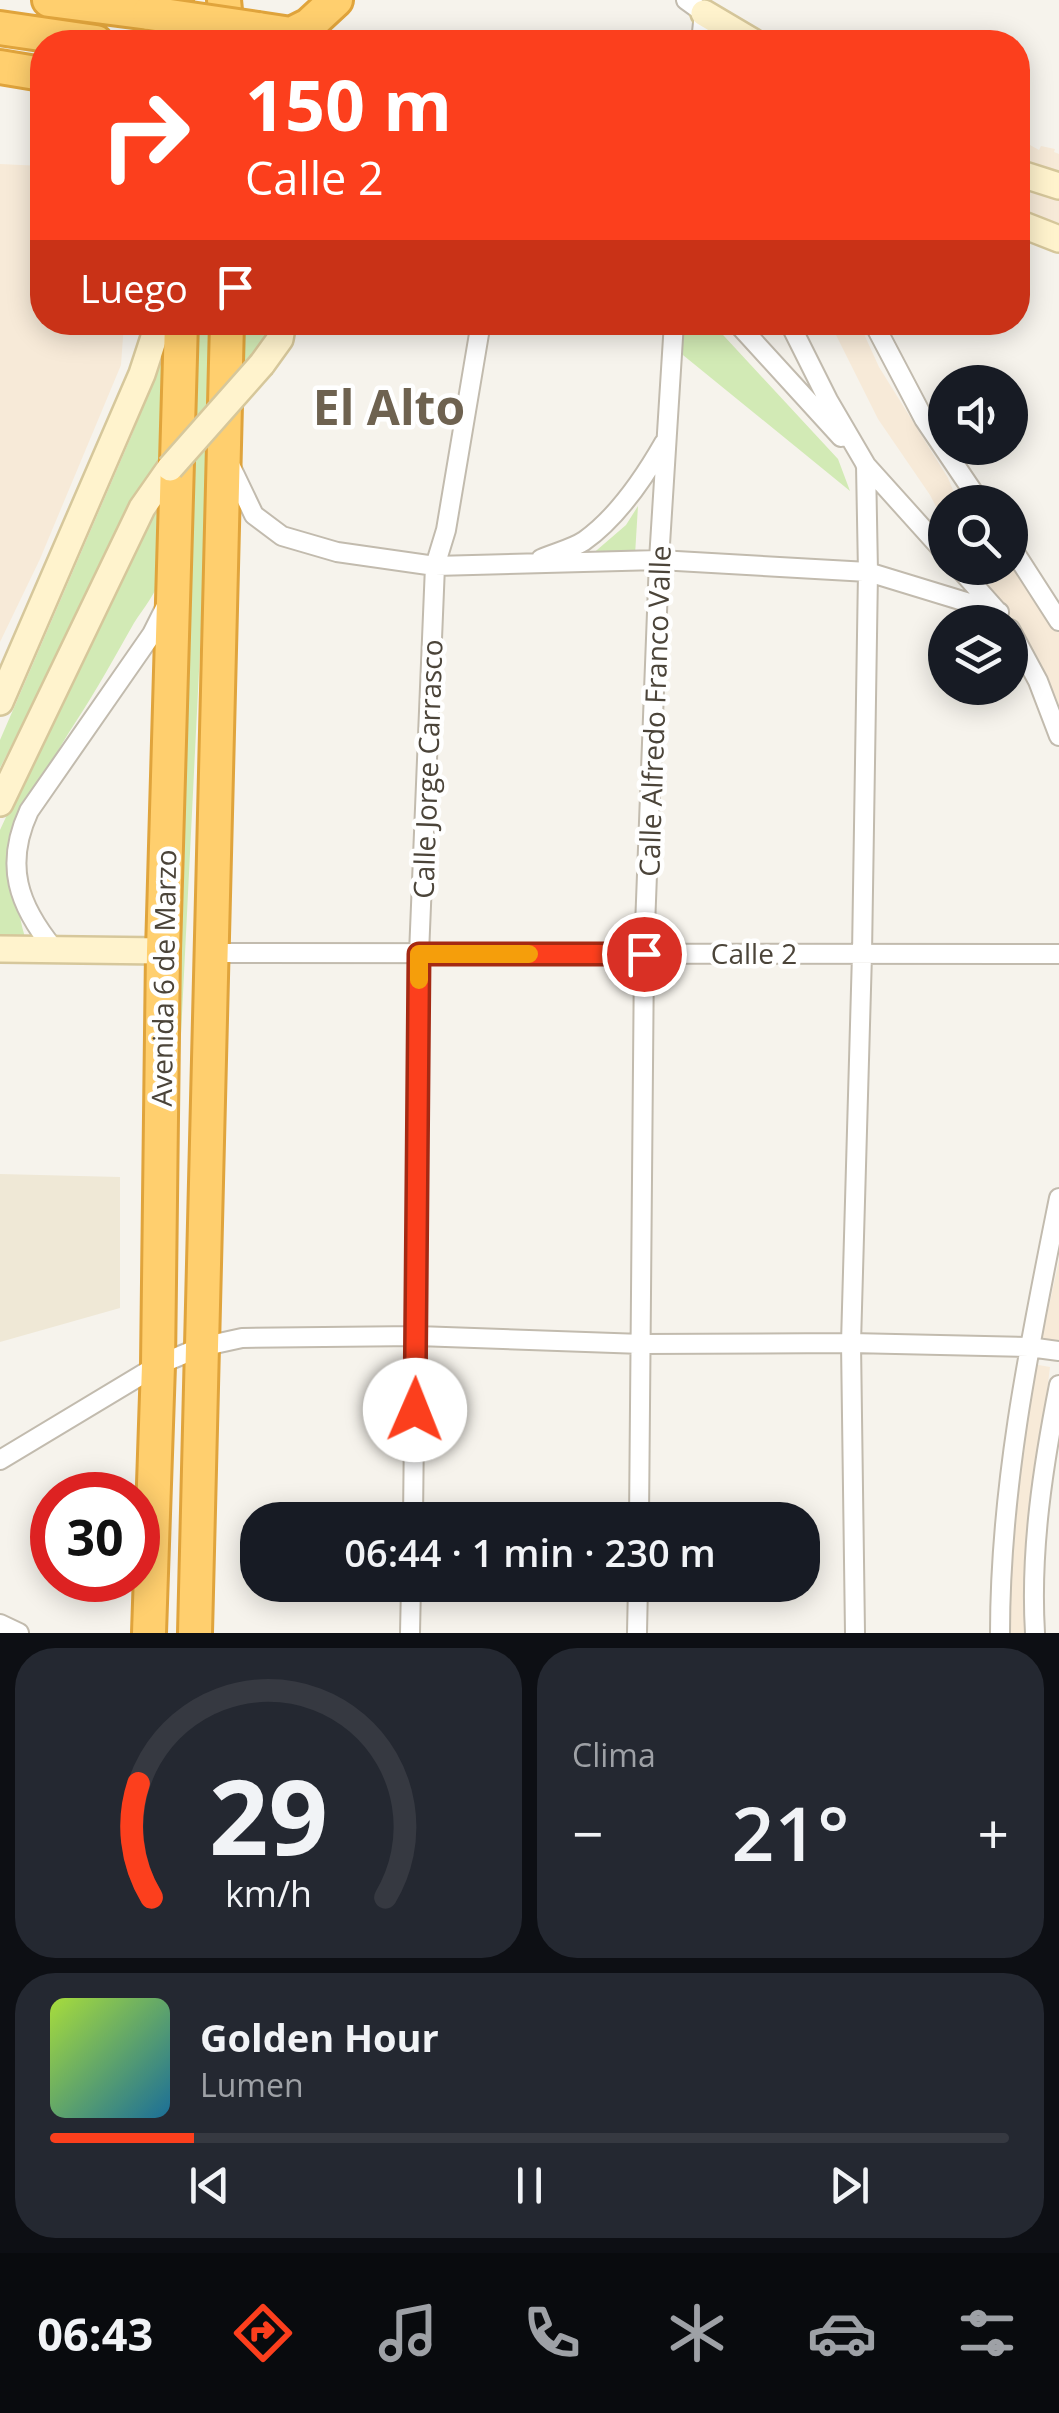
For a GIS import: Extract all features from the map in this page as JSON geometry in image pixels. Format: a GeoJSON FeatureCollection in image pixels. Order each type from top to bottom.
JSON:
{"type":"FeatureCollection","features":[{"type":"Feature","properties":{"kind":"highway"},"geometry":{"type":"LineString","coordinates":[[50,0],[162,7],[226,30]]}},
{"type":"Feature","properties":{"kind":"highway"},"geometry":{"type":"LineString","coordinates":[[224,0],[240,30]]}},
{"type":"Feature","properties":{"kind":"highway"},"geometry":{"type":"LineString","coordinates":[[299,30],[336,0]]}},
{"type":"Feature","properties":{"kind":"highway"},"geometry":{"type":"LineString","coordinates":[[162,7],[173,30]]}},
{"type":"Feature","properties":{"kind":"highway"},"geometry":{"type":"LineString","coordinates":[[0,28],[30,32]]}},
{"type":"Feature","properties":{"kind":"highway"},"geometry":{"type":"LineString","coordinates":[[0,67],[30,72]]}},
{"type":"Feature","properties":{"kind":"highway","name":"Avenida 6 de Marzo"},"geometry":{"type":"LineString","coordinates":[[149,1633],[158,1365],[162,951],[181,335]]}},
{"type":"Feature","properties":{"kind":"highway","name":"Avenida 6 de Marzo"},"geometry":{"type":"LineString","coordinates":[[194,1633],[227,335]]}},
{"type":"Feature","properties":{"kind":"main road"},"geometry":{"type":"LineString","coordinates":[[697,4],[724,30]]}},
{"type":"Feature","properties":{"kind":"main road"},"geometry":{"type":"LineString","coordinates":[[697,4],[735,30]]}},
{"type":"Feature","properties":{"kind":"main road"},"geometry":{"type":"LineString","coordinates":[[1030,177],[1059,186]]}},
{"type":"Feature","properties":{"kind":"main road"},"geometry":{"type":"LineString","coordinates":[[1030,228],[1059,239]]}},
{"type":"Feature","properties":{"kind":"main road"},"geometry":{"type":"LineString","coordinates":[[0,702],[142,374],[155,335]]}},
{"type":"Feature","properties":{"kind":"main road"},"geometry":{"type":"LineString","coordinates":[[0,803],[142,508],[170,468],[262,364],[281,335]]}},
{"type":"Feature","properties":{"kind":"main road"},"geometry":{"type":"LineString","coordinates":[[0,949],[162,951]]}},
{"type":"Feature","properties":{"kind":"street"},"geometry":{"type":"LineString","coordinates":[[697,4],[699,30]]}},
{"type":"Feature","properties":{"kind":"street","name":"Calle Jorge Carrasco"},"geometry":{"type":"LineString","coordinates":[[413,1502],[419,954],[435,566],[446,530],[479,335]]}},
{"type":"Feature","properties":{"kind":"street","name":"Calle Alfredo Franco Valle"},"geometry":{"type":"LineString","coordinates":[[639,1502],[644,954],[659,560],[673,335]]}},
{"type":"Feature","properties":{"kind":"street"},"geometry":{"type":"LineString","coordinates":[[748,335],[928,533]]}},
{"type":"Feature","properties":{"kind":"street"},"geometry":{"type":"LineString","coordinates":[[796,335],[866,465],[862,954],[851,1343],[855,1633]]}},
{"type":"Feature","properties":{"kind":"street"},"geometry":{"type":"LineString","coordinates":[[880,335],[924,420],[968,485]]}},
{"type":"Feature","properties":{"kind":"street"},"geometry":{"type":"LineString","coordinates":[[530,563],[583,542],[646,475],[667,439]]}},
{"type":"Feature","properties":{"kind":"street"},"geometry":{"type":"LineString","coordinates":[[223,447],[254,515],[282,536],[338,552],[435,566],[659,560],[868,572],[966,605]]}},
{"type":"Feature","properties":{"kind":"street"},"geometry":{"type":"LineString","coordinates":[[1028,573],[1059,621]]}},
{"type":"Feature","properties":{"kind":"street"},"geometry":{"type":"LineString","coordinates":[[973,585],[991,605]]}},
{"type":"Feature","properties":{"kind":"street"},"geometry":{"type":"LineString","coordinates":[[54,950],[25,905],[14,867],[20,831],[152,634],[174,590]]}},
{"type":"Feature","properties":{"kind":"street"},"geometry":{"type":"LineString","coordinates":[[1028,662],[1059,736]]}},
{"type":"Feature","properties":{"kind":"street","name":"Calle 2"},"geometry":{"type":"LineString","coordinates":[[209,953],[1059,954]]}},
{"type":"Feature","properties":{"kind":"street"},"geometry":{"type":"LineString","coordinates":[[1000,1633],[1005,1499],[1029,1347],[1059,1198]]}},
{"type":"Feature","properties":{"kind":"street"},"geometry":{"type":"LineString","coordinates":[[0,1460],[158,1365],[200,1346],[242,1338],[417,1336],[642,1344],[1029,1347],[1059,1351]]}},
{"type":"Feature","properties":{"kind":"street"},"geometry":{"type":"LineString","coordinates":[[1038,1633],[1036,1542],[1046,1450],[1059,1385]]}},
{"type":"Feature","properties":{"kind":"street"},"geometry":{"type":"LineString","coordinates":[[410,1633],[411,1602]]}},
{"type":"Feature","properties":{"kind":"street"},"geometry":{"type":"LineString","coordinates":[[637,1633],[638,1602]]}},
{"type":"Feature","properties":{"kind":"street"},"geometry":{"type":"LineString","coordinates":[[0,1624],[19,1633]]}},
{"type":"Feature","properties":{"kind":"shaded area"},"geometry":{"type":"Polygon","coordinates":[[[1030,145],[1039,150],[1041,146],[1055,149],[1059,154],[1059,175],[1030,166],[1030,145]]]}},
{"type":"Feature","properties":{"kind":"shaded area"},"geometry":{"type":"Polygon","coordinates":[[[0,164],[30,165],[30,335],[123,335],[121,365],[40,559],[0,642],[0,164]]]}},
{"type":"Feature","properties":{"kind":"shaded area"},"geometry":{"type":"Polygon","coordinates":[[[1030,190],[1059,200],[1059,223],[1030,214],[1030,190]]]}},
{"type":"Feature","properties":{"kind":"shaded area"},"geometry":{"type":"Polygon","coordinates":[[[836,335],[864,335],[879,367],[928,446],[928,465],[940,465],[951,485],[928,485],[928,492],[878,419],[836,335]]]}},
{"type":"Feature","properties":{"kind":"shaded area"},"geometry":{"type":"Polygon","coordinates":[[[1028,579],[1059,631],[1059,711],[1028,645],[1028,605],[1002,605],[989,585],[1028,585],[1028,579]]]}},
{"type":"Feature","properties":{"kind":"shaded area"},"geometry":{"type":"Polygon","coordinates":[[[0,1174],[120,1177],[120,1308],[0,1342],[0,1174]]]}},
{"type":"Feature","properties":{"kind":"shaded area"},"geometry":{"type":"Polygon","coordinates":[[[1059,1260],[1059,1342],[1042,1338],[1059,1260]]]}},
{"type":"Feature","properties":{"kind":"shaded area"},"geometry":{"type":"Polygon","coordinates":[[[1033,1364],[1050,1367],[1028,1544],[1028,1633],[1008,1633],[1007,1543],[1033,1364]]]}},
{"type":"Feature","properties":{"kind":"green space"},"geometry":{"type":"Polygon","coordinates":[[[166,335],[169,335],[169,451],[133,505],[0,768],[0,740],[151,387],[166,335]]]}},
{"type":"Feature","properties":{"kind":"green space"},"geometry":{"type":"Polygon","coordinates":[[[193,335],[209,335],[205,550],[179,1075],[178,918],[193,335]]]}},
{"type":"Feature","properties":{"kind":"green space"},"geometry":{"type":"Polygon","coordinates":[[[240,335],[268,335],[266,339],[236,378],[240,335]]]}},
{"type":"Feature","properties":{"kind":"green space"},"geometry":{"type":"Polygon","coordinates":[[[680,335],[723,335],[838,459],[850,491],[678,351],[680,335]]]}},
{"type":"Feature","properties":{"kind":"green space"},"geometry":{"type":"Polygon","coordinates":[[[169,484],[165,554],[159,582],[59,748],[25,829],[17,885],[27,943],[0,943],[0,830],[122,565],[169,484]]]}},
{"type":"Feature","properties":{"kind":"green space"},"geometry":{"type":"Polygon","coordinates":[[[638,506],[635,555],[590,556],[626,525],[638,506]]]}},
{"type":"Feature","properties":{"kind":"slow traffic"},"geometry":{"type":"LineString","coordinates":[[419,980],[419,954],[529,954]]}},
{"type":"Feature","properties":{"kind":"district","name":"El Alto"},"geometry":{"type":"Point","coordinates":[389,406]}},
{"type":"Feature","properties":{"kind":"route"},"geometry":{"type":"LineString","coordinates":[[415,1410],[419,954],[644,954]]}}]}
